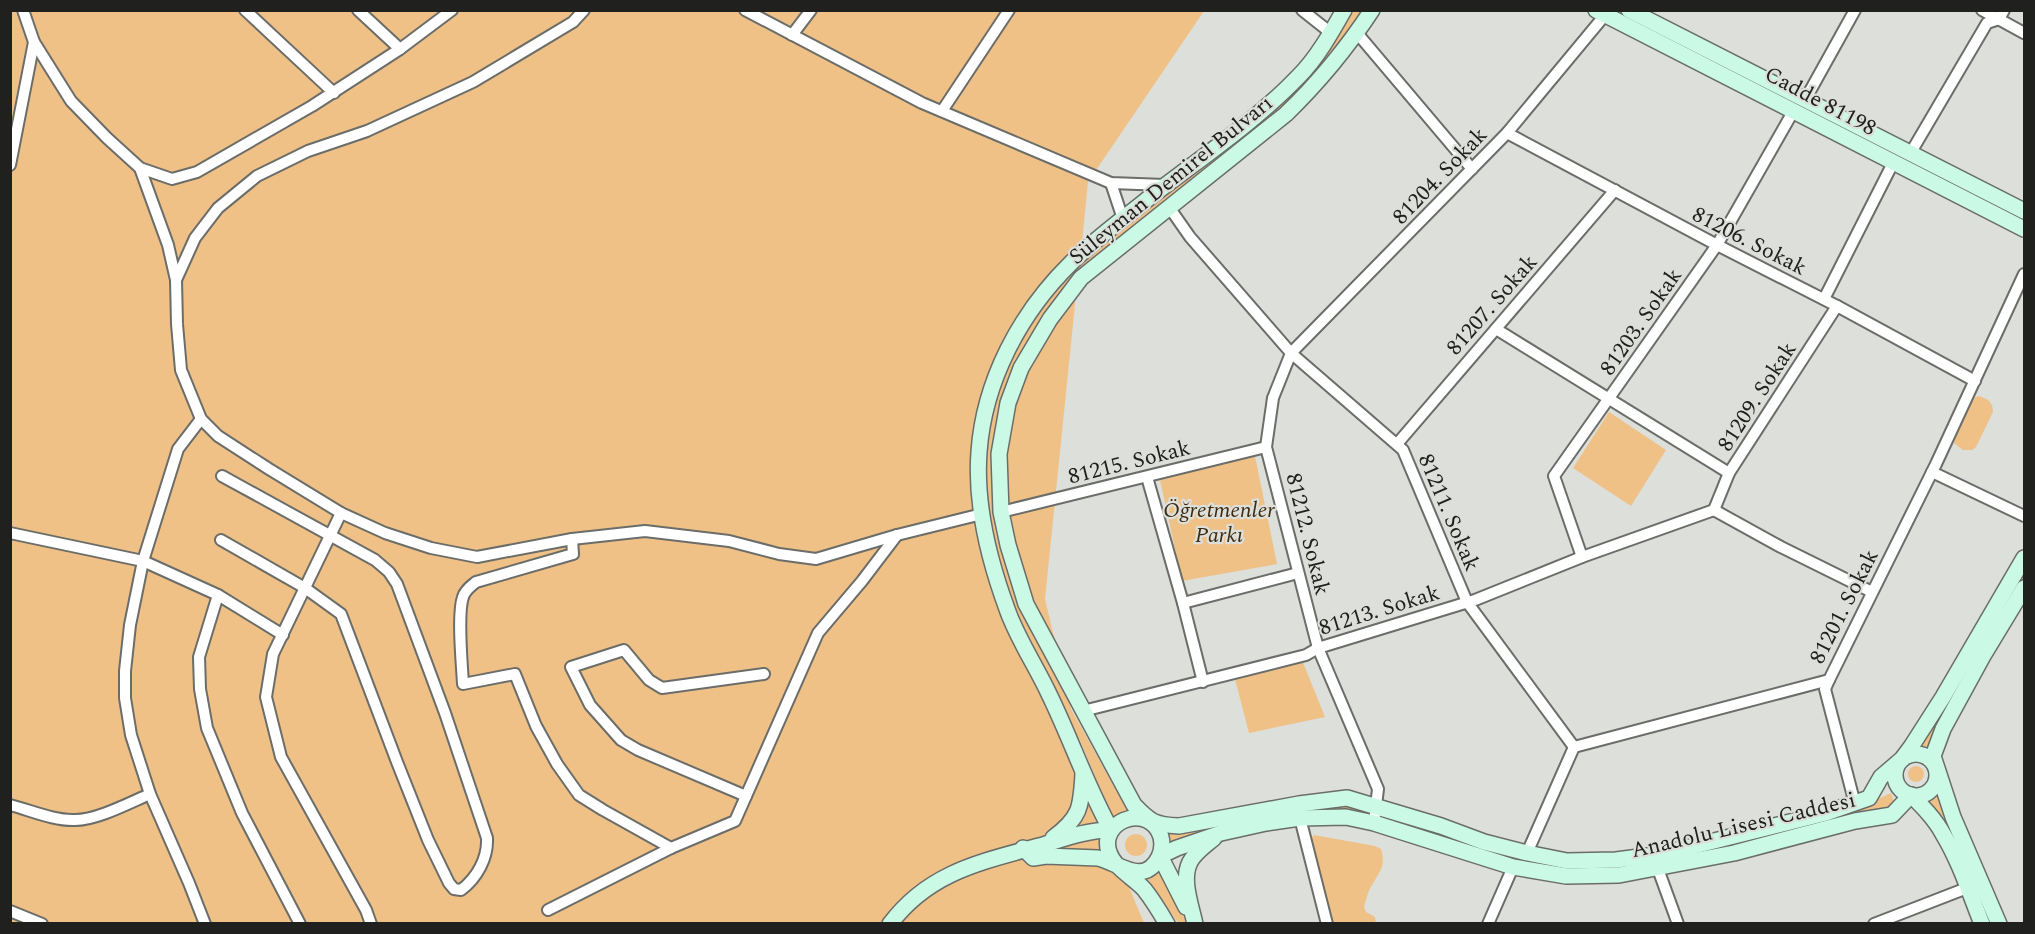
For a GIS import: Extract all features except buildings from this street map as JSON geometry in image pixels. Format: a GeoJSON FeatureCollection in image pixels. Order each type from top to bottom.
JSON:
{"type":"FeatureCollection","features":[{"type":"Feature","properties":{"kind":"main road","name":"Süleyman Demirel Bulvarı"},"geometry":{"type":"LineString","coordinates":[[1111,830],[1100,810],[1068,733],[1007,611],[988,548],[980,495],[979,452],[988,399],[1001,363],[1016,333],[1035,304],[1071,263],[1165,185],[1268,106],[1301,74],[1331,33],[1344,10]]}},
{"type":"Feature","properties":{"kind":"main road","name":"Süleyman Demirel Bulvarı"},"geometry":{"type":"LineString","coordinates":[[1150,822],[1134,805],[1026,604],[1008,545],[1001,512],[999,454],[1008,403],[1021,368],[1050,319],[1081,278],[1286,114],[1317,83],[1357,33],[1372,10]]}},
{"type":"Feature","properties":{"kind":"main road","name":"Cadde 81198"},"geometry":{"type":"LineString","coordinates":[[1629,10],[1799,105],[1893,163],[2025,229]]}},
{"type":"Feature","properties":{"kind":"main road","name":"Cadde 81198"},"geometry":{"type":"LineString","coordinates":[[1600,13],[1910,154],[2025,211]]}},
{"type":"Feature","properties":{"kind":"main road","name":"Anadolu Lisesi Caddesi"},"geometry":{"type":"LineString","coordinates":[[1150,822],[1162,826],[1179,826],[1299,804],[1347,798],[1441,826],[1484,842],[1527,854],[1567,861],[1616,860],[1655,855],[1822,814],[1869,798],[1881,777],[1902,759],[1943,698],[2025,558]]}},
{"type":"Feature","properties":{"kind":"main road"},"geometry":{"type":"LineString","coordinates":[[1911,795],[1918,796],[1931,790],[1937,777],[1934,756],[1942,729],[1984,654],[2025,588]]}},
{"type":"Feature","properties":{"kind":"main road"},"geometry":{"type":"LineString","coordinates":[[1982,924],[1943,834],[1911,795],[1900,788],[1895,777],[1902,759],[1915,754],[1922,755],[1934,763],[1953,817],[1999,924]]}},
{"type":"Feature","properties":{"kind":"main road"},"geometry":{"type":"LineString","coordinates":[[1044,844],[1068,827],[1082,804],[1083,771]]}},
{"type":"Feature","properties":{"kind":"main road","name":"Anadolu Lisesi Caddesi"},"geometry":{"type":"LineString","coordinates":[[1160,856],[1221,833],[1300,818],[1346,817],[1374,823],[1513,867],[1566,876],[1619,875],[1734,853],[1855,821],[1892,815],[1911,795]]}},
{"type":"Feature","properties":{"kind":"main road"},"geometry":{"type":"LineString","coordinates":[[890,924],[918,893],[946,876],[973,864],[1023,848],[1093,830],[1111,830],[1125,819],[1133,817],[1150,822],[1156,827],[1162,841],[1160,856],[1155,864],[1139,872],[1122,869],[1098,858],[1046,855],[1033,858],[1023,848]]}},
{"type":"Feature","properties":{"kind":"main road"},"geometry":{"type":"LineString","coordinates":[[1111,830],[1108,848],[1115,864],[1142,887],[1167,924]]}},
{"type":"Feature","properties":{"kind":"main road"},"geometry":{"type":"LineString","coordinates":[[1195,924],[1186,881],[1189,863],[1221,833]]}},
{"type":"Feature","properties":{"kind":"main road"},"geometry":{"type":"LineString","coordinates":[[1160,856],[1195,924]]}},
{"type":"Feature","properties":{"kind":"street"},"geometry":{"type":"LineString","coordinates":[[22,10],[34,42],[71,101],[140,168],[172,179],[197,172],[334,93],[400,50],[452,10]]}},
{"type":"Feature","properties":{"kind":"street"},"geometry":{"type":"LineString","coordinates":[[245,10],[334,93]]}},
{"type":"Feature","properties":{"kind":"street"},"geometry":{"type":"LineString","coordinates":[[358,10],[400,50]]}},
{"type":"Feature","properties":{"kind":"street"},"geometry":{"type":"LineString","coordinates":[[176,280],[195,238],[218,207],[257,176],[308,151],[367,131],[474,82],[573,22],[584,10]]}},
{"type":"Feature","properties":{"kind":"street"},"geometry":{"type":"LineString","coordinates":[[745,10],[922,103],[1111,183],[1165,185]]}},
{"type":"Feature","properties":{"kind":"street"},"geometry":{"type":"LineString","coordinates":[[792,35],[811,10]]}},
{"type":"Feature","properties":{"kind":"street"},"geometry":{"type":"LineString","coordinates":[[942,111],[1009,10]]}},
{"type":"Feature","properties":{"kind":"street"},"geometry":{"type":"LineString","coordinates":[[1302,10],[1331,33]]}},
{"type":"Feature","properties":{"kind":"street","name":"81203. Sokak"},"geometry":{"type":"LineString","coordinates":[[1582,557],[1554,476],[1717,245],[1855,10]]}},
{"type":"Feature","properties":{"kind":"street"},"geometry":{"type":"LineString","coordinates":[[1982,10],[2001,15],[2025,33]]}},
{"type":"Feature","properties":{"kind":"street","name":"81204. Sokak"},"geometry":{"type":"LineString","coordinates":[[1291,353],[1508,133],[1600,13]]}},
{"type":"Feature","properties":{"kind":"street"},"geometry":{"type":"LineString","coordinates":[[1910,154],[1988,23],[2001,15]]}},
{"type":"Feature","properties":{"kind":"street"},"geometry":{"type":"LineString","coordinates":[[1357,33],[1472,169]]}},
{"type":"Feature","properties":{"kind":"street"},"geometry":{"type":"LineString","coordinates":[[10,165],[34,42]]}},
{"type":"Feature","properties":{"kind":"street","name":"81206. Sokak"},"geometry":{"type":"LineString","coordinates":[[1508,133],[1976,381]]}},
{"type":"Feature","properties":{"kind":"street"},"geometry":{"type":"LineString","coordinates":[[1824,299],[1893,163]]}},
{"type":"Feature","properties":{"kind":"street"},"geometry":{"type":"LineString","coordinates":[[140,168],[168,245],[176,280],[181,370],[201,419],[218,436],[340,513],[385,533],[431,548],[477,557],[572,539],[645,531],[729,541],[779,554],[816,559],[897,535],[982,514]]}},
{"type":"Feature","properties":{"kind":"street"},"geometry":{"type":"LineString","coordinates":[[1111,183],[1123,219]]}},
{"type":"Feature","properties":{"kind":"street","name":"81207. Sokak"},"geometry":{"type":"LineString","coordinates":[[1396,444],[1615,190]]}},
{"type":"Feature","properties":{"kind":"street","name":"81211. Sokak"},"geometry":{"type":"LineString","coordinates":[[1169,207],[1190,237],[1291,353],[1402,450],[1467,602],[1574,747]]}},
{"type":"Feature","properties":{"kind":"street","name":"81201. Sokak"},"geometry":{"type":"LineString","coordinates":[[1574,747],[1829,680],[1976,381],[2025,274]]}},
{"type":"Feature","properties":{"kind":"street","name":"81209. Sokak"},"geometry":{"type":"LineString","coordinates":[[1714,510],[1730,473],[1837,306]]}},
{"type":"Feature","properties":{"kind":"street"},"geometry":{"type":"LineString","coordinates":[[1496,329],[1730,473]]}},
{"type":"Feature","properties":{"kind":"street","name":"81212. Sokak"},"geometry":{"type":"LineString","coordinates":[[1291,353],[1274,398],[1266,447],[1318,648],[1378,789],[1374,823]]}},
{"type":"Feature","properties":{"kind":"street"},"geometry":{"type":"LineString","coordinates":[[201,419],[178,449],[143,561],[130,625],[125,671],[125,698],[131,735],[150,794],[189,883],[204,924]]}},
{"type":"Feature","properties":{"kind":"street","name":"81215. Sokak"},"geometry":{"type":"LineString","coordinates":[[1001,512],[1266,447]]}},
{"type":"Feature","properties":{"kind":"street"},"geometry":{"type":"LineString","coordinates":[[1932,472],[2025,516]]}},
{"type":"Feature","properties":{"kind":"street"},"geometry":{"type":"LineString","coordinates":[[221,540],[305,588],[341,614],[428,840],[449,883],[454,889],[461,890],[472,882],[488,851],[487,838],[398,584],[389,572],[375,560],[222,476]]}},
{"type":"Feature","properties":{"kind":"street"},"geometry":{"type":"LineString","coordinates":[[1147,477],[1203,682]]}},
{"type":"Feature","properties":{"kind":"street"},"geometry":{"type":"LineString","coordinates":[[1714,510],[1781,547],[1872,592]]}},
{"type":"Feature","properties":{"kind":"street","name":"81213. Sokak"},"geometry":{"type":"LineString","coordinates":[[1083,711],[1306,655],[1318,648],[1467,602],[1582,557],[1714,510]]}},
{"type":"Feature","properties":{"kind":"street"},"geometry":{"type":"LineString","coordinates":[[340,513],[273,654],[266,697],[280,758],[366,910],[371,924]]}},
{"type":"Feature","properties":{"kind":"street"},"geometry":{"type":"LineString","coordinates":[[10,533],[143,561],[218,595],[283,635]]}},
{"type":"Feature","properties":{"kind":"street"},"geometry":{"type":"LineString","coordinates":[[548,910],[671,848],[735,821],[818,633],[897,535]]}},
{"type":"Feature","properties":{"kind":"street"},"geometry":{"type":"LineString","coordinates":[[572,539],[573,554],[476,582],[468,589],[463,597],[461,619],[463,684],[515,674],[536,726],[557,764],[579,795],[671,848]]}},
{"type":"Feature","properties":{"kind":"street"},"geometry":{"type":"LineString","coordinates":[[1183,603],[1298,573]]}},
{"type":"Feature","properties":{"kind":"street"},"geometry":{"type":"LineString","coordinates":[[218,595],[199,657],[200,689],[207,728],[242,813],[300,924]]}},
{"type":"Feature","properties":{"kind":"street"},"geometry":{"type":"LineString","coordinates":[[746,796],[638,750],[621,740],[590,705],[571,667],[624,650],[649,680],[662,688],[764,674]]}},
{"type":"Feature","properties":{"kind":"street"},"geometry":{"type":"LineString","coordinates":[[1829,680],[1825,689],[1855,804]]}},
{"type":"Feature","properties":{"kind":"street"},"geometry":{"type":"LineString","coordinates":[[1527,854],[1574,747]]}},
{"type":"Feature","properties":{"kind":"street"},"geometry":{"type":"LineString","coordinates":[[10,805],[75,820],[87,818],[150,794]]}},
{"type":"Feature","properties":{"kind":"street"},"geometry":{"type":"LineString","coordinates":[[1300,818],[1327,924]]}},
{"type":"Feature","properties":{"kind":"street"},"geometry":{"type":"LineString","coordinates":[[1488,924],[1513,867]]}},
{"type":"Feature","properties":{"kind":"street"},"geometry":{"type":"LineString","coordinates":[[1658,869],[1678,924]]}},
{"type":"Feature","properties":{"kind":"street"},"geometry":{"type":"LineString","coordinates":[[1874,924],[1967,888]]}},
{"type":"Feature","properties":{"kind":"street"},"geometry":{"type":"LineString","coordinates":[[10,911],[42,924]]}},
{"type":"Feature","properties":{"kind":"green space"},"geometry":{"type":"Polygon","coordinates":[[[10,11],[1204,11],[1088,182],[1080,263],[1275,106],[1338,36],[1352,11],[1361,11],[1312,82],[1281,111],[1078,275],[1045,599],[1071,709],[1129,814],[1113,819],[1078,736],[1094,803],[1144,923],[11,923],[10,11]]]}},
{"type":"Feature","properties":{"kind":"green space"},"geometry":{"type":"Polygon","coordinates":[[[1612,11],[1618,11],[2024,218],[2024,222],[1612,11]]]}},
{"type":"Feature","properties":{"kind":"green space"},"geometry":{"type":"Polygon","coordinates":[[[1978,396],[1989,401],[1993,412],[1976,447],[1972,450],[1963,450],[1954,443],[1955,436],[1970,401],[1978,396]]]}},
{"type":"Feature","properties":{"kind":"green space"},"geometry":{"type":"Polygon","coordinates":[[[1609,412],[1666,450],[1631,506],[1573,468],[1609,412]]]}},
{"type":"Feature","properties":{"kind":"green space","name":"Öğretmenler Parkı"},"geometry":{"type":"Polygon","coordinates":[[[1255,456],[1277,564],[1182,581],[1160,480],[1255,456]]]}},
{"type":"Feature","properties":{"kind":"green space"},"geometry":{"type":"Polygon","coordinates":[[[2024,570],[2024,578],[1940,721],[1926,757],[1916,751],[2024,570]]]}},
{"type":"Feature","properties":{"kind":"green space"},"geometry":{"type":"Polygon","coordinates":[[[1302,660],[1325,717],[1249,733],[1235,679],[1302,660]]]}},
{"type":"Feature","properties":{"kind":"green space"},"geometry":{"type":"Polygon","coordinates":[[[1913,766],[1919,766],[1924,774],[1922,780],[1913,782],[1908,777],[1908,771],[1913,766]]]}},
{"type":"Feature","properties":{"kind":"green space"},"geometry":{"type":"Polygon","coordinates":[[[1891,793],[1895,805],[1649,866],[1566,870],[1513,862],[1384,820],[1386,814],[1515,858],[1567,867],[1856,809],[1891,793]]]}},
{"type":"Feature","properties":{"kind":"green space"},"geometry":{"type":"Polygon","coordinates":[[[1936,795],[1944,816],[1940,817],[1927,801],[1936,795]]]}},
{"type":"Feature","properties":{"kind":"green space"},"geometry":{"type":"Polygon","coordinates":[[[1334,806],[1369,809],[1369,814],[1207,830],[1169,844],[1163,831],[1334,806]]]}},
{"type":"Feature","properties":{"kind":"green space"},"geometry":{"type":"Polygon","coordinates":[[[1136,834],[1146,841],[1147,845],[1140,855],[1136,856],[1126,849],[1125,845],[1132,835],[1136,834]]]}},
{"type":"Feature","properties":{"kind":"green space"},"geometry":{"type":"Polygon","coordinates":[[[1314,835],[1381,849],[1383,860],[1381,868],[1369,890],[1364,907],[1366,912],[1375,917],[1376,923],[1334,923],[1330,919],[1310,840],[1314,835]]]}},
{"type":"Feature","properties":{"kind":"green space"},"geometry":{"type":"Polygon","coordinates":[[[1160,872],[1187,923],[1178,923],[1147,878],[1160,872]]]}}]}
